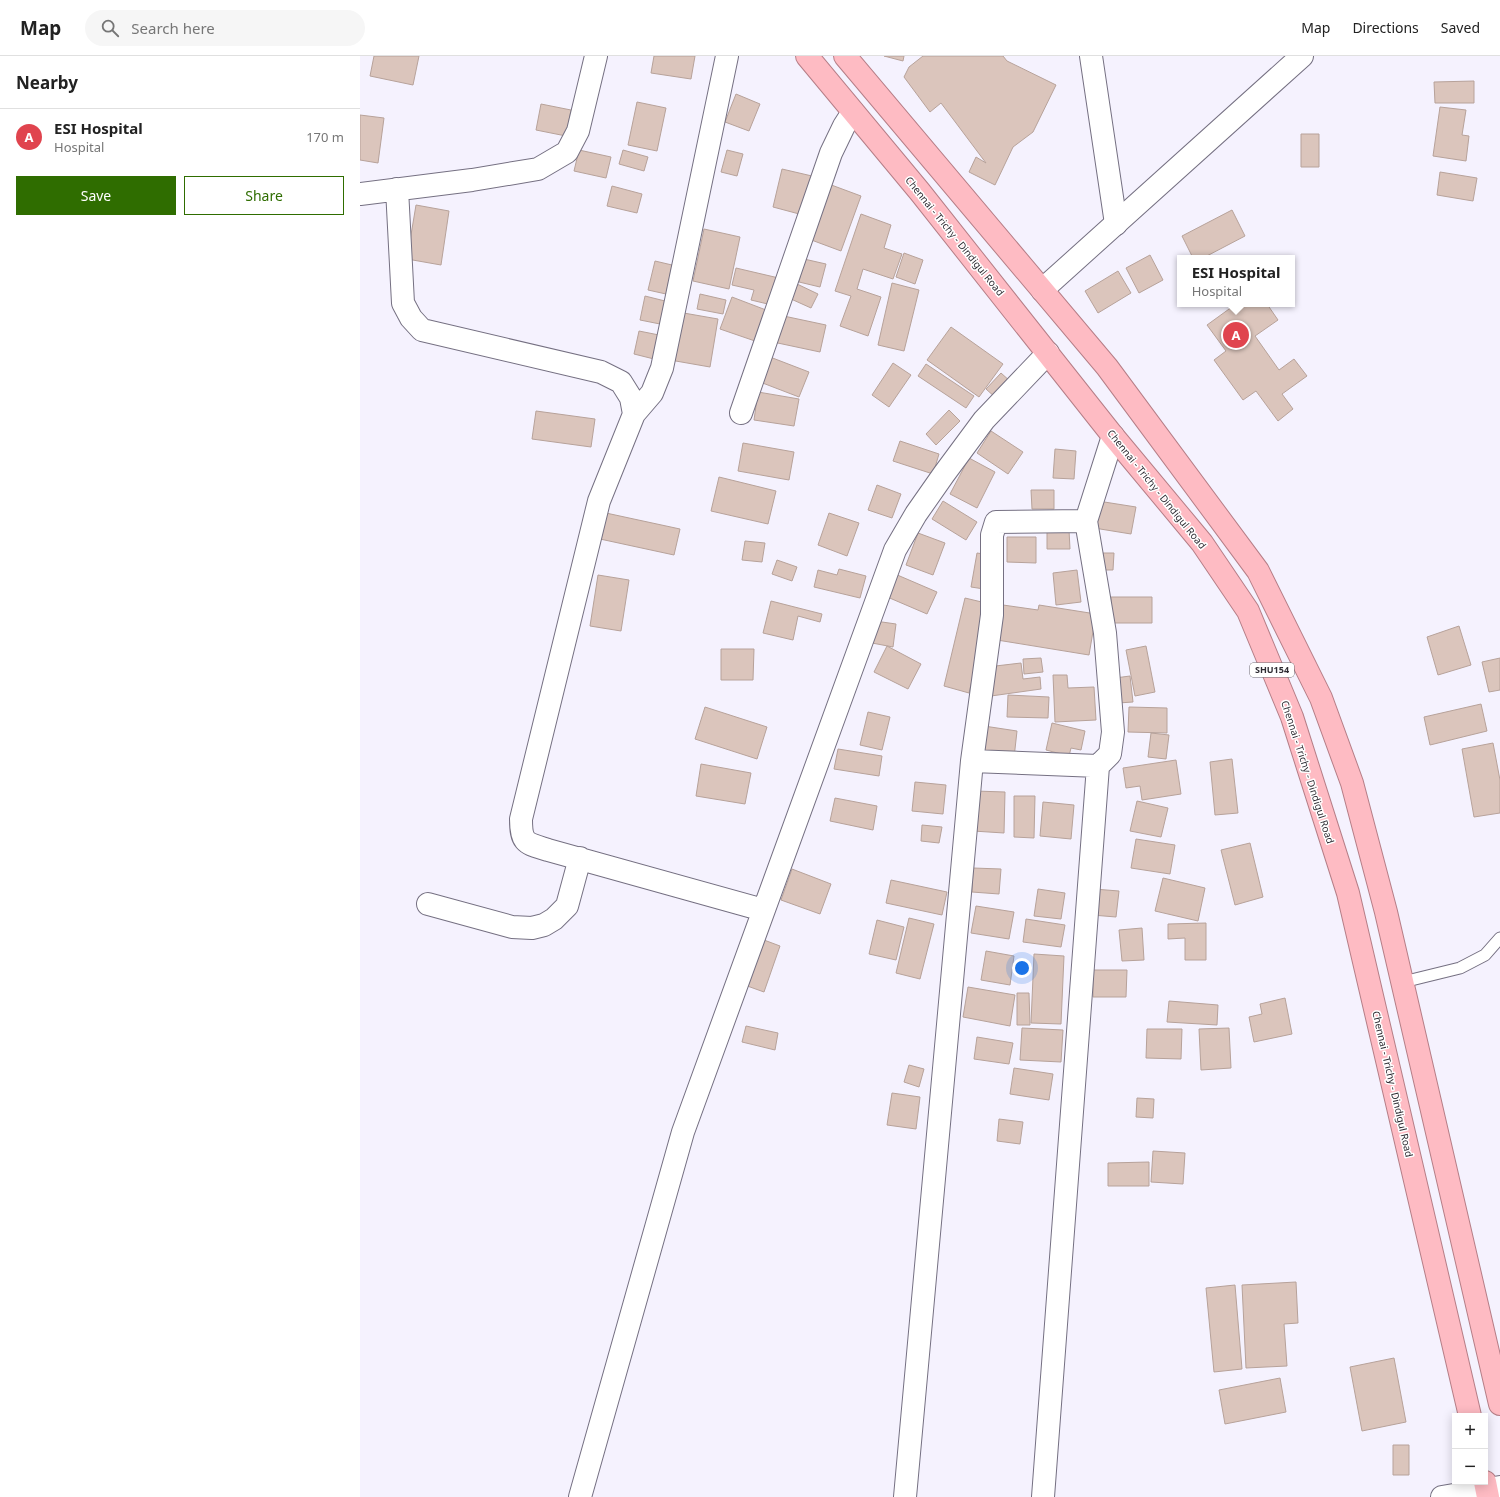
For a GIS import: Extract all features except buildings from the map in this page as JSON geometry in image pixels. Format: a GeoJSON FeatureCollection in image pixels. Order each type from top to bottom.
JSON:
{"type":"FeatureCollection","features":[{"type":"Feature","properties":{"kind":"highway","name":"Chennai - Trichy - Dindigul Road"},"geometry":{"type":"LineString","coordinates":[[807,56],[920,192],[1113,436],[1202,544],[1248,611],[1292,717],[1348,893],[1469,1413]]}},
{"type":"Feature","properties":{"kind":"highway"},"geometry":{"type":"LineString","coordinates":[[845,56],[1107,367],[1258,571],[1321,698],[1352,783],[1386,912],[1500,1404]]}},
{"type":"Feature","properties":{"kind":"street"},"geometry":{"type":"LineString","coordinates":[[360,194],[472,180],[538,169],[567,152],[578,131],[596,56]]}},
{"type":"Feature","properties":{"kind":"street"},"geometry":{"type":"LineString","coordinates":[[727,56],[662,368],[652,393],[634,414],[600,501],[521,819],[521,833],[528,843],[548,850],[763,910]]}},
{"type":"Feature","properties":{"kind":"street"},"geometry":{"type":"LineString","coordinates":[[1090,56],[1116,224]]}},
{"type":"Feature","properties":{"kind":"street"},"geometry":{"type":"LineString","coordinates":[[1042,290],[1302,56]]}},
{"type":"Feature","properties":{"kind":"street"},"geometry":{"type":"LineString","coordinates":[[741,412],[831,153],[844,126],[853,112]]}},
{"type":"Feature","properties":{"kind":"street"},"geometry":{"type":"LineString","coordinates":[[397,190],[403,303],[411,318],[422,330],[601,372],[621,382],[631,398],[634,414]]}},
{"type":"Feature","properties":{"kind":"street"},"geometry":{"type":"LineString","coordinates":[[580,1497],[683,1132],[895,550],[924,503],[984,420],[1048,353]]}},
{"type":"Feature","properties":{"kind":"street"},"geometry":{"type":"LineString","coordinates":[[1043,1497],[1098,766],[1110,754],[1113,732],[1105,633],[1086,521],[1113,436]]}},
{"type":"Feature","properties":{"kind":"street"},"geometry":{"type":"LineString","coordinates":[[905,1497],[972,761],[992,615],[992,535],[996,522],[1086,521]]}},
{"type":"Feature","properties":{"kind":"street"},"geometry":{"type":"LineString","coordinates":[[972,761],[1098,766]]}},
{"type":"Feature","properties":{"kind":"street"},"geometry":{"type":"LineString","coordinates":[[428,904],[512,927],[532,928],[544,925],[567,906],[580,858]]}},
{"type":"Feature","properties":{"kind":"street"},"geometry":{"type":"LineString","coordinates":[[1442,1497],[1490,1489]]}},
{"type":"Feature","properties":{"kind":"lane"},"geometry":{"type":"LineString","coordinates":[[1403,982],[1460,968],[1485,955],[1500,938]]}},
{"type":"Feature","properties":{"kind":"place","name":"ESI Hospital"},"geometry":{"type":"Point","coordinates":[1236,335]}}]}
